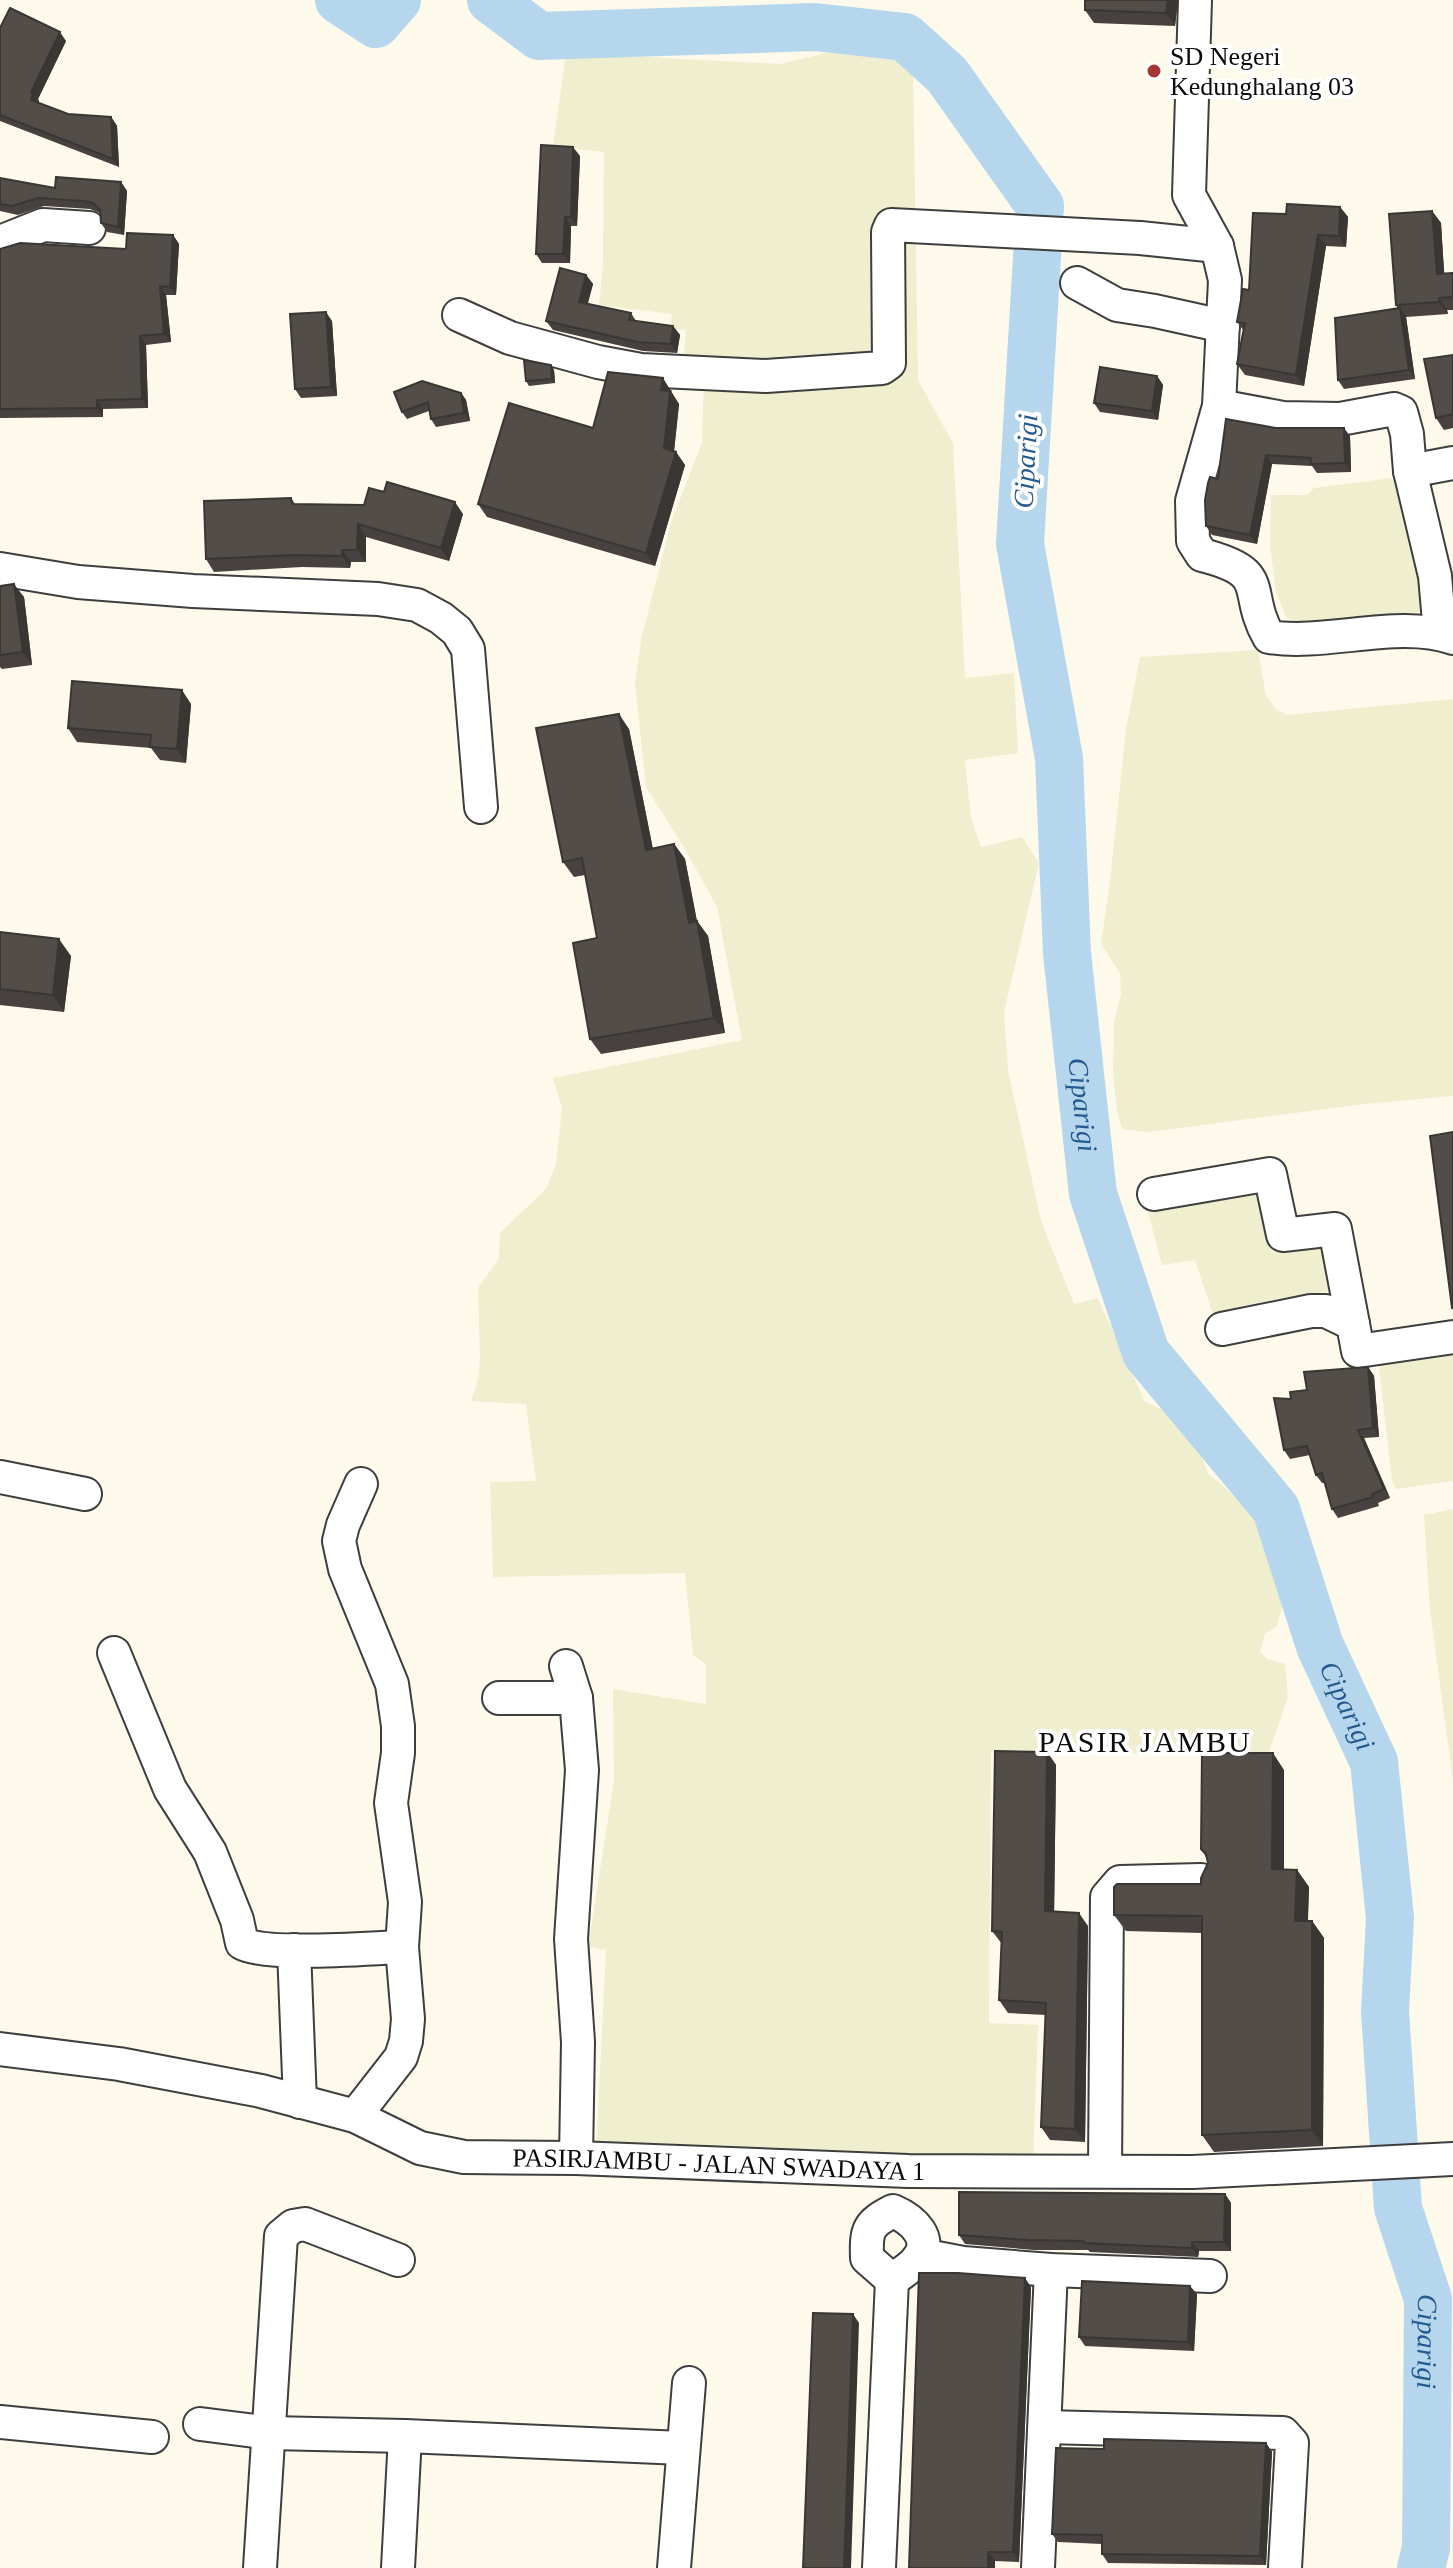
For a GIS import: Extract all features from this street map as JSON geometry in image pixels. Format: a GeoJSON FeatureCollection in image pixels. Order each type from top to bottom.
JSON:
{"type":"FeatureCollection","features":[{"type":"Feature","properties":{"kind":"street"},"geometry":{"type":"LineString","coordinates":[[1195,0],[1189,195],[1217,246],[1225,280],[1219,406],[1192,501],[1193,541],[1202,555],[1222,560],[1246,574],[1254,586],[1263,627],[1269,637],[1283,639],[1393,632],[1447,635],[1444,576],[1410,471],[1407,434],[1401,412],[1394,409],[1340,419],[1283,418],[1219,406]]}},
{"type":"Feature","properties":{"kind":"street"},"geometry":{"type":"LineString","coordinates":[[0,242],[43,225],[89,228]]}},
{"type":"Feature","properties":{"kind":"street"},"geometry":{"type":"LineString","coordinates":[[459,315],[510,338],[598,362],[641,370],[766,376],[882,368],[889,363],[888,229],[891,225],[1059,233],[1217,246]]}},
{"type":"Feature","properties":{"kind":"street"},"geometry":{"type":"LineString","coordinates":[[1077,283],[1117,305],[1223,326]]}},
{"type":"Feature","properties":{"kind":"street"},"geometry":{"type":"LineString","coordinates":[[1410,471],[1453,463]]}},
{"type":"Feature","properties":{"kind":"street"},"geometry":{"type":"LineString","coordinates":[[0,569],[78,582],[193,591],[378,599],[417,605],[457,631],[468,649],[481,807]]}},
{"type":"Feature","properties":{"kind":"street"},"geometry":{"type":"LineString","coordinates":[[1154,1194],[1270,1174],[1283,1235],[1335,1229],[1358,1351],[1453,1337]]}},
{"type":"Feature","properties":{"kind":"street"},"geometry":{"type":"LineString","coordinates":[[1222,1329],[1311,1311],[1326,1311],[1353,1324]]}},
{"type":"Feature","properties":{"kind":"street"},"geometry":{"type":"LineString","coordinates":[[0,1477],[85,1494]]}},
{"type":"Feature","properties":{"kind":"street"},"geometry":{"type":"LineString","coordinates":[[355,2116],[401,2057],[408,2019],[402,1947],[405,1902],[391,1803],[398,1753],[392,1684],[345,1569],[339,1541],[361,1484]]}},
{"type":"Feature","properties":{"kind":"street"},"geometry":{"type":"LineString","coordinates":[[114,1653],[170,1789],[210,1852],[237,1920],[242,1943],[252,1948],[294,1950],[402,1947]]}},
{"type":"Feature","properties":{"kind":"street"},"geometry":{"type":"LineString","coordinates":[[566,1666],[576,1698],[582,1770],[571,1939],[578,2042],[576,2158]]}},
{"type":"Feature","properties":{"kind":"street"},"geometry":{"type":"LineString","coordinates":[[499,1698],[576,1698]]}},
{"type":"Feature","properties":{"kind":"street"},"geometry":{"type":"LineString","coordinates":[[1105,2171],[1107,1897],[1120,1882],[1201,1880]]}},
{"type":"Feature","properties":{"kind":"street"},"geometry":{"type":"LineString","coordinates":[[294,1950],[300,2102]]}},
{"type":"Feature","properties":{"kind":"street","name":"PASIRJAMBU - JALAN SWADAYA 1"},"geometry":{"type":"LineString","coordinates":[[0,2049],[119,2064],[261,2091],[355,2116],[420,2148],[464,2157],[576,2158],[908,2171],[1193,2172],[1441,2160]]}},
{"type":"Feature","properties":{"kind":"street"},"geometry":{"type":"LineString","coordinates":[[879,2568],[892,2280],[919,2258],[923,2246],[919,2229],[909,2218],[893,2211],[873,2222],[866,2237],[867,2258],[892,2280]]}},
{"type":"Feature","properties":{"kind":"street"},"geometry":{"type":"LineString","coordinates":[[260,2568],[280,2240],[283,2233],[293,2226],[305,2224],[398,2260]]}},
{"type":"Feature","properties":{"kind":"street"},"geometry":{"type":"LineString","coordinates":[[919,2258],[1051,2270],[1210,2276]]}},
{"type":"Feature","properties":{"kind":"street"},"geometry":{"type":"LineString","coordinates":[[1038,2568],[1051,2270]]}},
{"type":"Feature","properties":{"kind":"street"},"geometry":{"type":"LineString","coordinates":[[674,2568],[689,2383]]}},
{"type":"Feature","properties":{"kind":"street"},"geometry":{"type":"LineString","coordinates":[[0,2422],[152,2437]]}},
{"type":"Feature","properties":{"kind":"street"},"geometry":{"type":"LineString","coordinates":[[200,2424],[270,2433],[682,2448]]}},
{"type":"Feature","properties":{"kind":"street"},"geometry":{"type":"LineString","coordinates":[[1045,2427],[1283,2433],[1292,2443],[1285,2568]]}},
{"type":"Feature","properties":{"kind":"street"},"geometry":{"type":"LineString","coordinates":[[398,2568],[405,2436]]}},
{"type":"Feature","properties":{"kind":"green space"},"geometry":{"type":"Polygon","coordinates":[[[843,49],[874,49],[913,67],[918,380],[953,443],[965,678],[1014,673],[1018,753],[965,760],[971,818],[981,847],[1022,837],[1039,863],[1004,1012],[1008,1070],[1041,1221],[1074,1304],[1098,1298],[1145,1402],[1190,1428],[1209,1475],[1256,1518],[1278,1549],[1284,1569],[1284,1599],[1277,1626],[1265,1634],[1260,1651],[1267,1659],[1285,1664],[1288,1697],[1268,1755],[991,1752],[989,2023],[1038,2025],[1033,2164],[596,2151],[606,1950],[588,1947],[614,1781],[613,1689],[706,1704],[706,1664],[693,1655],[685,1573],[493,1577],[490,1482],[536,1481],[526,1404],[471,1401],[478,1380],[480,1357],[478,1288],[499,1259],[500,1233],[546,1189],[556,1164],[562,1108],[553,1078],[742,1040],[717,907],[646,787],[635,683],[641,640],[671,522],[702,443],[704,372],[683,368],[686,330],[670,329],[672,314],[599,305],[603,264],[604,152],[553,146],[566,53],[780,64],[843,49]]]}},
{"type":"Feature","properties":{"kind":"green space"},"geometry":{"type":"Polygon","coordinates":[[[1415,475],[1446,610],[1294,622],[1286,617],[1276,592],[1270,546],[1271,495],[1307,495],[1314,488],[1415,475]]]}},
{"type":"Feature","properties":{"kind":"green space"},"geometry":{"type":"Polygon","coordinates":[[[1258,650],[1266,696],[1277,710],[1287,715],[1453,699],[1453,1096],[1364,1104],[1148,1132],[1122,1129],[1113,1072],[1114,1022],[1121,994],[1120,973],[1101,944],[1126,729],[1140,657],[1258,650]]]}},
{"type":"Feature","properties":{"kind":"green space"},"geometry":{"type":"Polygon","coordinates":[[[1258,1190],[1324,1242],[1333,1290],[1213,1314],[1195,1260],[1162,1265],[1146,1205],[1258,1190]]]}},
{"type":"Feature","properties":{"kind":"green space"},"geometry":{"type":"Polygon","coordinates":[[[1453,1347],[1453,1481],[1396,1489],[1392,1481],[1378,1357],[1453,1347]]]}},
{"type":"Feature","properties":{"kind":"green space"},"geometry":{"type":"Polygon","coordinates":[[[1453,1509],[1453,1781],[1430,1610],[1424,1515],[1453,1509]]]}},
{"type":"Feature","properties":{"kind":"building"},"geometry":{"type":"Polygon","coordinates":[[[1085,0],[1168,0],[1166,13],[1085,10],[1085,0]]]}},
{"type":"Feature","properties":{"kind":"building"},"geometry":{"type":"Polygon","coordinates":[[[10,8],[60,32],[31,92],[31,100],[68,114],[111,117],[113,159],[0,115],[0,28],[10,8]]]}},
{"type":"Feature","properties":{"kind":"building"},"geometry":{"type":"Polygon","coordinates":[[[541,145],[573,147],[571,217],[565,217],[563,254],[536,254],[541,145]]]}},
{"type":"Feature","properties":{"kind":"building"},"geometry":{"type":"Polygon","coordinates":[[[56,177],[121,182],[118,227],[101,223],[100,210],[93,203],[84,201],[38,198],[12,206],[0,204],[0,178],[55,188],[56,177]]]}},
{"type":"Feature","properties":{"kind":"building"},"geometry":{"type":"Polygon","coordinates":[[[1287,204],[1340,207],[1339,236],[1318,235],[1296,375],[1237,364],[1245,323],[1237,322],[1243,289],[1249,290],[1253,213],[1286,214],[1287,204]]]}},
{"type":"Feature","properties":{"kind":"building"},"geometry":{"type":"Polygon","coordinates":[[[1432,211],[1437,274],[1453,273],[1453,297],[1439,298],[1439,302],[1396,305],[1389,214],[1432,211]]]}},
{"type":"Feature","properties":{"kind":"building"},"geometry":{"type":"Polygon","coordinates":[[[127,233],[173,235],[170,287],[160,286],[164,334],[140,336],[142,399],[97,400],[97,408],[0,409],[0,249],[20,243],[126,249],[127,233]]]}},
{"type":"Feature","properties":{"kind":"building"},"geometry":{"type":"Polygon","coordinates":[[[560,268],[586,275],[579,302],[631,313],[629,320],[673,326],[671,344],[637,342],[546,321],[560,268]]]}},
{"type":"Feature","properties":{"kind":"building"},"geometry":{"type":"Polygon","coordinates":[[[1400,308],[1409,370],[1338,380],[1335,318],[1400,308]]]}},
{"type":"Feature","properties":{"kind":"building"},"geometry":{"type":"Polygon","coordinates":[[[326,312],[331,387],[295,389],[290,314],[326,312]]]}},
{"type":"Feature","properties":{"kind":"building"},"geometry":{"type":"Polygon","coordinates":[[[1453,355],[1453,414],[1436,418],[1424,359],[1453,355]]]}},
{"type":"Feature","properties":{"kind":"building"},"geometry":{"type":"Polygon","coordinates":[[[524,360],[551,365],[552,379],[526,381],[524,360]]]}},
{"type":"Feature","properties":{"kind":"building"},"geometry":{"type":"Polygon","coordinates":[[[1100,367],[1157,376],[1152,411],[1094,403],[1100,367]]]}},
{"type":"Feature","properties":{"kind":"building"},"geometry":{"type":"Polygon","coordinates":[[[608,372],[663,378],[661,390],[670,391],[664,448],[676,452],[646,553],[478,504],[509,403],[593,428],[608,372]]]}},
{"type":"Feature","properties":{"kind":"building"},"geometry":{"type":"Polygon","coordinates":[[[422,381],[461,393],[464,413],[431,419],[428,402],[402,412],[394,392],[422,381]]]}},
{"type":"Feature","properties":{"kind":"building"},"geometry":{"type":"Polygon","coordinates":[[[1226,419],[1276,428],[1344,428],[1345,463],[1311,464],[1311,458],[1266,455],[1250,535],[1206,526],[1208,483],[1210,477],[1218,479],[1226,419]]]}},
{"type":"Feature","properties":{"kind":"building"},"geometry":{"type":"Polygon","coordinates":[[[387,482],[455,502],[441,548],[358,524],[357,550],[342,550],[342,556],[206,559],[204,501],[291,498],[292,504],[364,505],[369,488],[384,492],[387,482]]]}},
{"type":"Feature","properties":{"kind":"building"},"geometry":{"type":"Polygon","coordinates":[[[14,584],[23,652],[0,655],[0,586],[14,584]]]}},
{"type":"Feature","properties":{"kind":"building"},"geometry":{"type":"Polygon","coordinates":[[[72,681],[182,690],[177,749],[150,747],[151,735],[68,728],[72,681]]]}},
{"type":"Feature","properties":{"kind":"building"},"geometry":{"type":"Polygon","coordinates":[[[619,714],[646,850],[674,844],[689,923],[697,921],[714,1018],[590,1039],[573,943],[597,938],[582,858],[563,862],[536,728],[619,714]]]}},
{"type":"Feature","properties":{"kind":"building"},"geometry":{"type":"Polygon","coordinates":[[[0,932],[59,939],[53,995],[0,989],[0,932]]]}},
{"type":"Feature","properties":{"kind":"building"},"geometry":{"type":"Polygon","coordinates":[[[1453,1132],[1453,1308],[1452,1308],[1430,1136],[1453,1132]]]}},
{"type":"Feature","properties":{"kind":"building"},"geometry":{"type":"Polygon","coordinates":[[[1368,1367],[1373,1428],[1358,1430],[1384,1489],[1372,1494],[1373,1497],[1332,1509],[1322,1473],[1316,1475],[1307,1446],[1284,1450],[1274,1398],[1291,1399],[1290,1392],[1307,1390],[1304,1372],[1368,1367]]]}},
{"type":"Feature","properties":{"kind":"building"},"geometry":{"type":"Polygon","coordinates":[[[995,1751],[1047,1752],[1045,1911],[1079,1913],[1075,2129],[1041,2127],[1046,2003],[999,2000],[1002,1932],[992,1931],[995,1751]]]}},
{"type":"Feature","properties":{"kind":"building"},"geometry":{"type":"Polygon","coordinates":[[[1202,1753],[1273,1753],[1272,1869],[1297,1870],[1295,1921],[1312,1921],[1312,2130],[1202,2135],[1202,1916],[1114,1915],[1114,1887],[1117,1884],[1201,1884],[1208,1863],[1201,1849],[1202,1753]]]}},
{"type":"Feature","properties":{"kind":"building"},"geometry":{"type":"Polygon","coordinates":[[[959,2192],[1225,2194],[1224,2242],[1192,2242],[1192,2248],[959,2235],[959,2192]]]}},
{"type":"Feature","properties":{"kind":"building"},"geometry":{"type":"Polygon","coordinates":[[[919,2273],[1025,2278],[1013,2552],[988,2552],[988,2568],[909,2568],[919,2273]]]}},
{"type":"Feature","properties":{"kind":"building"},"geometry":{"type":"Polygon","coordinates":[[[1082,2281],[1190,2286],[1188,2342],[1079,2337],[1082,2281]]]}},
{"type":"Feature","properties":{"kind":"building"},"geometry":{"type":"Polygon","coordinates":[[[813,2313],[853,2314],[844,2568],[803,2568],[813,2313]]]}},
{"type":"Feature","properties":{"kind":"building"},"geometry":{"type":"Polygon","coordinates":[[[1104,2439],[1266,2443],[1260,2556],[1102,2554],[1102,2535],[1052,2534],[1056,2448],[1104,2449],[1104,2439]]]}},
{"type":"Feature","properties":{"kind":"waterway","name":"Ciparigi"},"geometry":{"type":"LineString","coordinates":[[339,0],[376,24],[397,0]]}},
{"type":"Feature","properties":{"kind":"waterway","name":"Ciparigi"},"geometry":{"type":"LineString","coordinates":[[491,0],[539,36],[815,27],[905,37],[947,75],[1040,206],[1020,544],[1059,758],[1067,953],[1093,1194],[1146,1353],[1276,1509],[1320,1646],[1374,1762],[1390,1918],[1385,2011],[1398,2208],[1428,2299],[1426,2548],[1421,2568]]}},
{"type":"Feature","properties":{"kind":"place","name":"SD Negeri Kedunghalang 03"},"geometry":{"type":"Point","coordinates":[1154,71]}},
{"type":"Feature","properties":{"kind":"district","name":"PASIR JAMBU"},"geometry":{"type":"Point","coordinates":[1145,1742]}}]}
